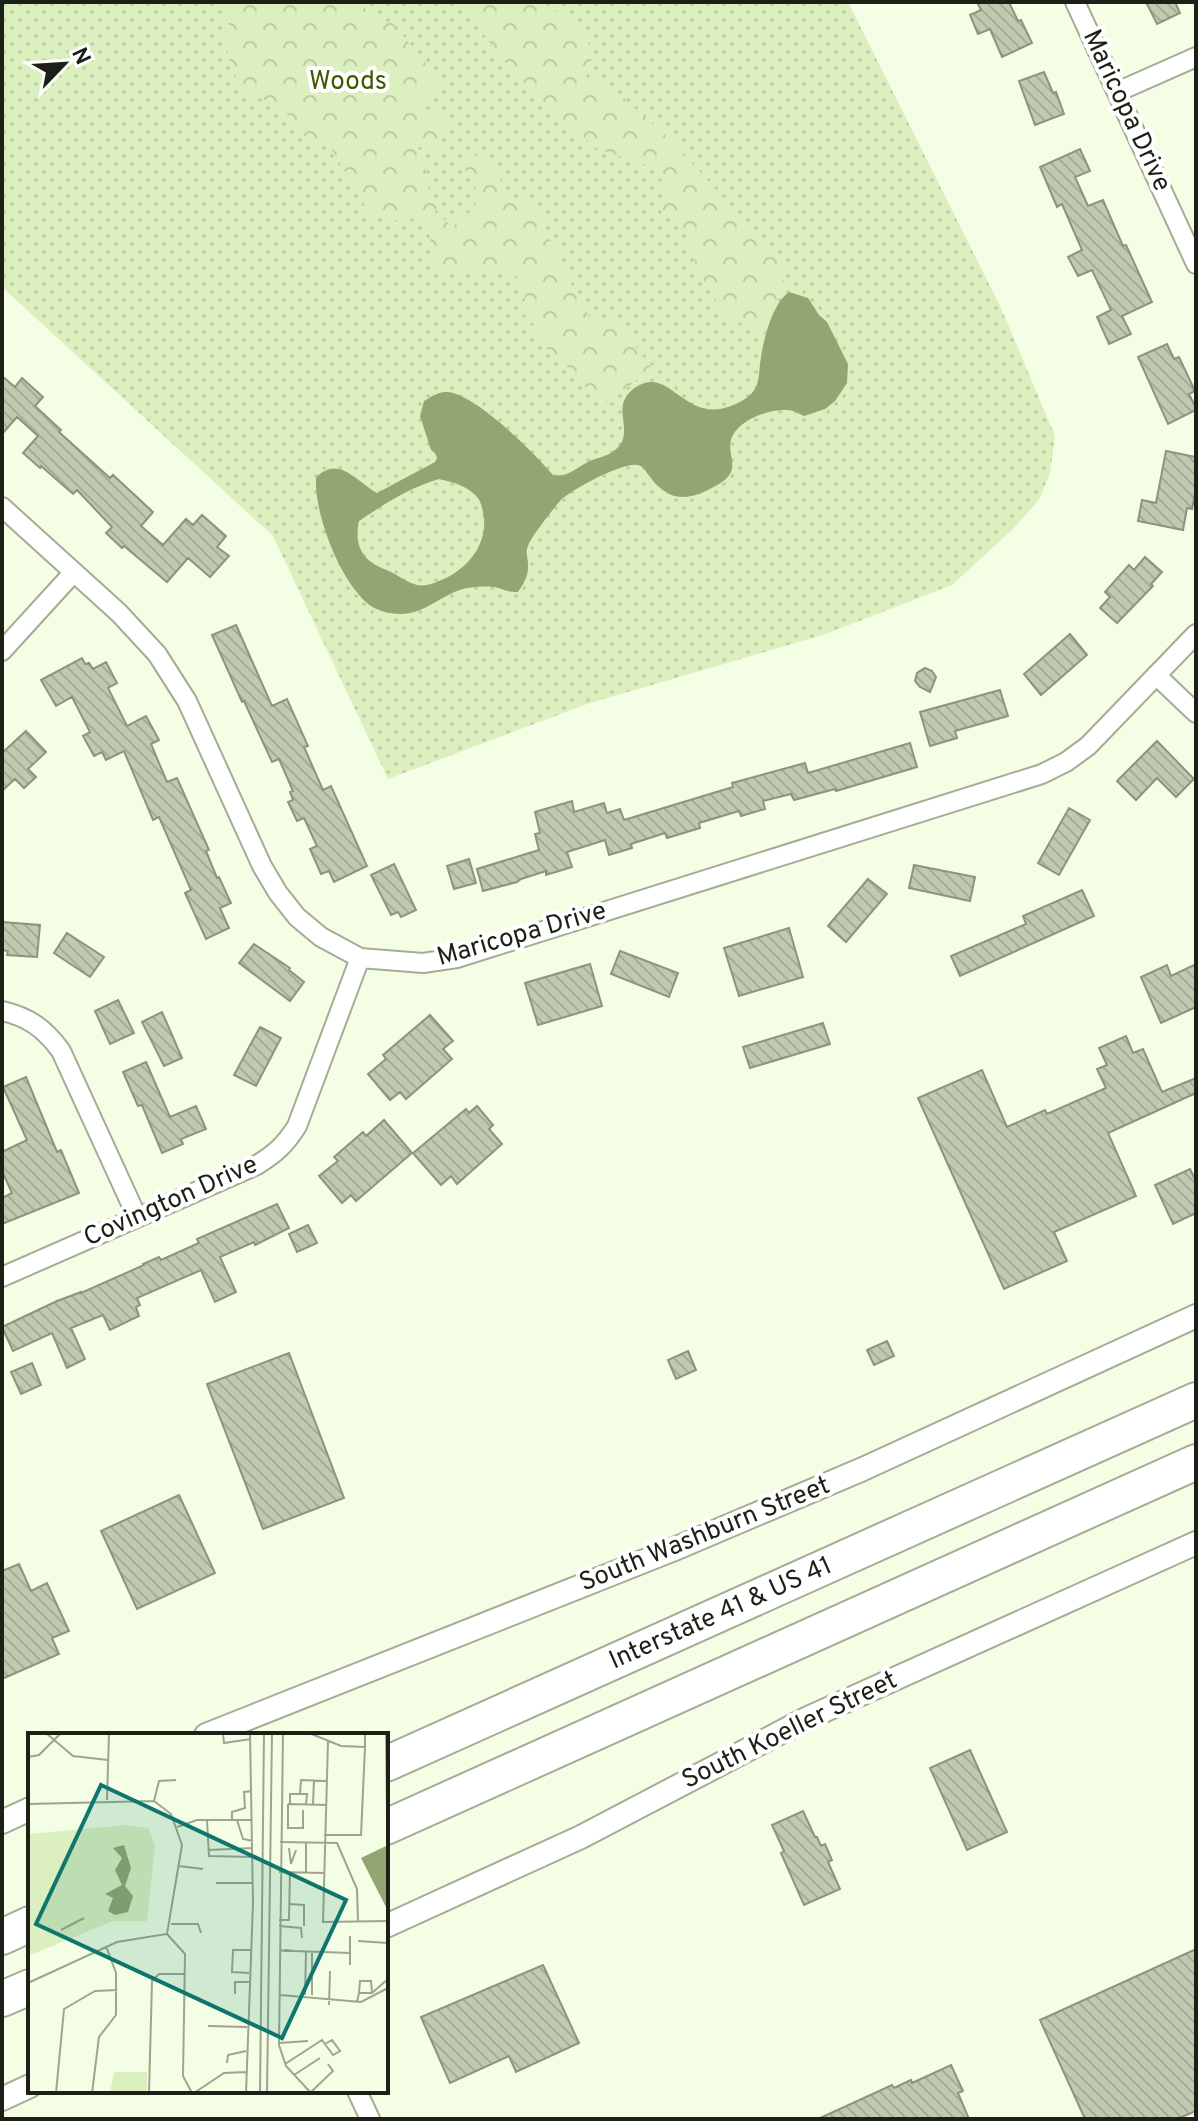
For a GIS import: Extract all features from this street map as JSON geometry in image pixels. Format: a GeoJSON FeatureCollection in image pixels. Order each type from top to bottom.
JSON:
{"type":"FeatureCollection","features":[{"type":"Feature","properties":{"kind":"highway","name":"Interstate 41 & US 41"},"geometry":{"type":"LineString","coordinates":[[388,1763],[1196,1400]]}},
{"type":"Feature","properties":{"kind":"highway"},"geometry":{"type":"LineString","coordinates":[[388,1826],[1196,1462]]}},
{"type":"Feature","properties":{"kind":"highway"},"geometry":{"type":"LineString","coordinates":[[2,1937],[28,1925]]}},
{"type":"Feature","properties":{"kind":"highway"},"geometry":{"type":"LineString","coordinates":[[2,1999],[28,1988]]}},
{"type":"Feature","properties":{"kind":"street","name":"Maricopa Drive"},"geometry":{"type":"LineString","coordinates":[[1075,2],[1196,264]]}},
{"type":"Feature","properties":{"kind":"street"},"geometry":{"type":"LineString","coordinates":[[1117,92],[1196,57]]}},
{"type":"Feature","properties":{"kind":"street","name":"Maricopa Drive"},"geometry":{"type":"LineString","coordinates":[[2,507],[139,633],[173,677],[187,701],[262,866],[278,893],[297,917],[321,937],[360,958],[423,963],[457,958],[1042,774],[1088,746],[1196,634]]}},
{"type":"Feature","properties":{"kind":"street"},"geometry":{"type":"LineString","coordinates":[[2,651],[74,572]]}},
{"type":"Feature","properties":{"kind":"street"},"geometry":{"type":"LineString","coordinates":[[1156,675],[1196,713]]}},
{"type":"Feature","properties":{"kind":"street","name":"Covington Drive"},"geometry":{"type":"LineString","coordinates":[[2,1277],[257,1165],[275,1154],[297,1126],[360,958]]}},
{"type":"Feature","properties":{"kind":"street"},"geometry":{"type":"LineString","coordinates":[[2,1011],[37,1025],[61,1051],[137,1217]]}},
{"type":"Feature","properties":{"kind":"street","name":"South Washburn Street"},"geometry":{"type":"LineString","coordinates":[[211,1733],[672,1550],[863,1469],[1196,1316]]}},
{"type":"Feature","properties":{"kind":"street","name":"South Koeller Street"},"geometry":{"type":"LineString","coordinates":[[388,1925],[581,1837],[808,1718],[1196,1543]]}},
{"type":"Feature","properties":{"kind":"street"},"geometry":{"type":"LineString","coordinates":[[2,1822],[28,1810]]}},
{"type":"Feature","properties":{"kind":"street"},"geometry":{"type":"LineString","coordinates":[[2,2099],[28,2087]]}},
{"type":"Feature","properties":{"kind":"street"},"geometry":{"type":"LineString","coordinates":[[358,2093],[370,2119]]}},
{"type":"Feature","properties":{"kind":"green space"},"geometry":{"type":"Polygon","coordinates":[[[2,2],[848,2],[1001,308],[1055,436],[1050,473],[1039,500],[1013,529],[952,585],[823,635],[587,704],[388,779],[273,536],[2,287],[2,2]]]}},
{"type":"Feature","properties":{"kind":"green space","name":"Woods"},"geometry":{"type":"Polygon","coordinates":[[[212,2],[359,2],[378,23],[393,23],[441,82],[437,91],[422,95],[423,108],[439,113],[448,125],[440,138],[443,149],[432,154],[416,145],[425,167],[427,185],[439,203],[435,212],[455,227],[456,219],[472,211],[479,220],[481,213],[471,196],[477,186],[465,169],[467,159],[481,154],[498,170],[506,202],[531,200],[544,214],[542,231],[557,248],[567,276],[592,322],[617,320],[652,369],[602,406],[564,363],[551,357],[534,325],[522,312],[526,292],[518,277],[503,269],[487,273],[450,274],[435,265],[429,233],[408,215],[391,223],[369,212],[329,145],[312,145],[282,108],[245,91],[230,67],[227,50],[221,40],[232,31],[224,14],[212,2]]]}},
{"type":"Feature","properties":{"kind":"green space"},"geometry":{"type":"Polygon","coordinates":[[[458,2],[541,2],[571,20],[594,51],[586,78],[612,88],[670,139],[781,261],[785,287],[772,311],[765,334],[725,316],[697,269],[687,231],[661,212],[664,183],[651,167],[596,148],[514,73],[458,2]]]}},
{"type":"Feature","properties":{"kind":"shaded area"},"geometry":{"type":"Polygon","coordinates":[[[789,292],[808,298],[827,322],[848,364],[847,383],[835,401],[825,409],[804,416],[789,410],[772,411],[743,424],[731,442],[731,473],[719,484],[700,494],[674,496],[658,486],[643,468],[630,465],[585,484],[560,501],[533,536],[527,551],[527,575],[518,592],[490,587],[466,588],[417,611],[396,614],[371,606],[349,582],[325,529],[316,478],[324,471],[340,469],[377,493],[435,462],[437,458],[431,450],[420,416],[424,401],[448,392],[474,403],[504,426],[553,475],[566,474],[611,453],[621,444],[624,436],[623,403],[636,387],[648,382],[659,383],[701,408],[715,409],[731,406],[752,393],[758,379],[766,335],[783,298],[789,292]],[[439,479],[407,492],[359,521],[359,544],[365,556],[376,565],[417,585],[432,584],[464,566],[477,549],[484,530],[478,498],[460,485],[439,479]]]}},
{"type":"Feature","properties":{"kind":"building"},"geometry":{"type":"Polygon","coordinates":[[[977,2],[1009,2],[1032,43],[1002,57],[990,29],[978,34],[970,15],[981,10],[977,2]]]}},
{"type":"Feature","properties":{"kind":"building"},"geometry":{"type":"Polygon","coordinates":[[[1146,2],[1175,2],[1180,13],[1157,24],[1146,2]]]}},
{"type":"Feature","properties":{"kind":"building"},"geometry":{"type":"Polygon","coordinates":[[[1044,72],[1064,114],[1035,125],[1019,81],[1044,72]]]}},
{"type":"Feature","properties":{"kind":"building"},"geometry":{"type":"Polygon","coordinates":[[[1080,149],[1090,171],[1075,177],[1088,206],[1103,200],[1152,302],[1122,316],[1131,334],[1109,344],[1097,317],[1111,310],[1092,270],[1078,276],[1068,257],[1082,250],[1062,204],[1057,207],[1040,167],[1080,149]]]}},
{"type":"Feature","properties":{"kind":"building"},"geometry":{"type":"Polygon","coordinates":[[[1167,344],[1174,359],[1179,357],[1195,391],[1189,394],[1196,408],[1168,424],[1138,357],[1167,344]]]}},
{"type":"Feature","properties":{"kind":"building"},"geometry":{"type":"Polygon","coordinates":[[[2,376],[15,387],[22,378],[43,397],[35,406],[61,430],[59,432],[153,512],[141,526],[163,545],[186,519],[193,525],[202,515],[226,536],[217,547],[229,556],[210,577],[188,558],[167,582],[124,546],[122,548],[106,533],[112,527],[77,490],[73,494],[23,453],[38,436],[17,417],[2,434],[2,376]]]}},
{"type":"Feature","properties":{"kind":"building"},"geometry":{"type":"Polygon","coordinates":[[[1166,451],[1196,457],[1196,489],[1192,509],[1187,508],[1183,530],[1138,521],[1142,500],[1156,503],[1166,451]]]}},
{"type":"Feature","properties":{"kind":"building"},"geometry":{"type":"Polygon","coordinates":[[[1145,557],[1162,572],[1151,584],[1153,586],[1117,623],[1100,608],[1110,597],[1105,592],[1129,565],[1134,570],[1145,557]]]}},
{"type":"Feature","properties":{"kind":"building"},"geometry":{"type":"Polygon","coordinates":[[[236,625],[272,706],[287,699],[323,790],[331,786],[367,866],[334,882],[329,871],[321,874],[310,849],[317,846],[304,818],[297,821],[288,802],[293,800],[290,792],[293,791],[279,759],[272,762],[212,635],[236,625]]]}},
{"type":"Feature","properties":{"kind":"building"},"geometry":{"type":"Polygon","coordinates":[[[1070,634],[1087,655],[1041,695],[1024,674],[1070,634]]]}},
{"type":"Feature","properties":{"kind":"building"},"geometry":{"type":"Polygon","coordinates":[[[82,658],[93,669],[106,662],[117,683],[108,688],[127,726],[146,716],[159,740],[151,744],[167,782],[177,778],[209,850],[206,851],[217,878],[231,903],[220,908],[229,928],[206,939],[185,893],[191,890],[159,817],[153,820],[124,751],[106,760],[102,752],[94,756],[83,736],[90,732],[72,697],[56,706],[41,680],[82,658]]]}},
{"type":"Feature","properties":{"kind":"building"},"geometry":{"type":"Polygon","coordinates":[[[925,668],[936,677],[930,692],[915,681],[917,673],[925,668]]]}},
{"type":"Feature","properties":{"kind":"building"},"geometry":{"type":"Polygon","coordinates":[[[1000,690],[1008,716],[955,731],[957,738],[930,746],[920,712],[1000,690]]]}},
{"type":"Feature","properties":{"kind":"building"},"geometry":{"type":"Polygon","coordinates":[[[26,731],[46,752],[28,769],[36,777],[24,788],[15,779],[2,791],[2,753],[26,731]]]}},
{"type":"Feature","properties":{"kind":"building"},"geometry":{"type":"Polygon","coordinates":[[[1157,741],[1194,779],[1176,797],[1157,778],[1136,800],[1117,781],[1157,741]]]}},
{"type":"Feature","properties":{"kind":"building"},"geometry":{"type":"Polygon","coordinates":[[[910,743],[917,767],[836,791],[794,800],[791,794],[763,801],[765,809],[741,816],[739,811],[699,823],[700,828],[667,838],[665,833],[609,855],[605,840],[567,852],[572,867],[546,875],[546,871],[483,891],[477,869],[539,850],[535,834],[540,833],[535,812],[572,801],[574,812],[604,803],[607,813],[620,809],[624,820],[733,787],[732,783],[805,763],[808,773],[910,743]]]}},
{"type":"Feature","properties":{"kind":"building"},"geometry":{"type":"Polygon","coordinates":[[[1069,808],[1090,820],[1059,875],[1038,863],[1069,808]]]}},
{"type":"Feature","properties":{"kind":"building"},"geometry":{"type":"Polygon","coordinates":[[[469,859],[476,883],[454,889],[447,866],[469,859]]]}},
{"type":"Feature","properties":{"kind":"building"},"geometry":{"type":"Polygon","coordinates":[[[394,864],[416,910],[401,917],[398,912],[391,915],[371,875],[394,864]]]}},
{"type":"Feature","properties":{"kind":"building"},"geometry":{"type":"Polygon","coordinates":[[[914,865],[975,877],[970,901],[909,888],[914,865]]]}},
{"type":"Feature","properties":{"kind":"building"},"geometry":{"type":"Polygon","coordinates":[[[868,879],[887,894],[846,942],[828,926],[868,879]]]}},
{"type":"Feature","properties":{"kind":"building"},"geometry":{"type":"Polygon","coordinates":[[[1082,890],[1094,916],[960,976],[951,956],[1026,924],[1023,916],[1082,890]]]}},
{"type":"Feature","properties":{"kind":"building"},"geometry":{"type":"Polygon","coordinates":[[[2,922],[40,925],[37,957],[7,955],[8,951],[2,950],[2,922]]]}},
{"type":"Feature","properties":{"kind":"building"},"geometry":{"type":"Polygon","coordinates":[[[789,928],[803,977],[739,996],[724,948],[789,928]]]}},
{"type":"Feature","properties":{"kind":"building"},"geometry":{"type":"Polygon","coordinates":[[[67,933],[104,957],[90,977],[54,953],[67,933]]]}},
{"type":"Feature","properties":{"kind":"building"},"geometry":{"type":"Polygon","coordinates":[[[254,944],[290,968],[304,982],[290,1001],[239,963],[254,944]]]}},
{"type":"Feature","properties":{"kind":"building"},"geometry":{"type":"Polygon","coordinates":[[[620,951],[678,973],[669,997],[611,974],[620,951]]]}},
{"type":"Feature","properties":{"kind":"building"},"geometry":{"type":"Polygon","coordinates":[[[590,964],[602,1006],[538,1025],[525,983],[590,964]]]}},
{"type":"Feature","properties":{"kind":"building"},"geometry":{"type":"Polygon","coordinates":[[[1196,964],[1196,1007],[1161,1023],[1141,977],[1167,965],[1171,976],[1196,964]]]}},
{"type":"Feature","properties":{"kind":"building"},"geometry":{"type":"Polygon","coordinates":[[[118,1000],[134,1033],[110,1044],[95,1011],[118,1000]]]}},
{"type":"Feature","properties":{"kind":"building"},"geometry":{"type":"Polygon","coordinates":[[[162,1012],[182,1058],[164,1066],[142,1022],[162,1012]]]}},
{"type":"Feature","properties":{"kind":"building"},"geometry":{"type":"Polygon","coordinates":[[[430,1015],[453,1041],[443,1049],[452,1059],[406,1099],[400,1092],[390,1100],[368,1074],[386,1059],[383,1055],[430,1015]]]}},
{"type":"Feature","properties":{"kind":"building"},"geometry":{"type":"Polygon","coordinates":[[[823,1023],[830,1044],[750,1068],[743,1047],[823,1023]]]}},
{"type":"Feature","properties":{"kind":"building"},"geometry":{"type":"Polygon","coordinates":[[[260,1027],[281,1038],[256,1086],[234,1075],[260,1027]]]}},
{"type":"Feature","properties":{"kind":"building"},"geometry":{"type":"Polygon","coordinates":[[[1126,1036],[1133,1053],[1143,1049],[1162,1092],[1196,1078],[1196,1093],[1108,1133],[1136,1196],[1054,1232],[1067,1261],[1004,1289],[918,1098],[982,1070],[1007,1127],[1045,1110],[1047,1114],[1106,1088],[1097,1069],[1107,1065],[1099,1048],[1126,1036]]]}},
{"type":"Feature","properties":{"kind":"building"},"geometry":{"type":"Polygon","coordinates":[[[146,1062],[170,1117],[196,1106],[206,1129],[181,1139],[183,1144],[162,1153],[142,1105],[138,1106],[123,1072],[146,1062]]]}},
{"type":"Feature","properties":{"kind":"building"},"geometry":{"type":"Polygon","coordinates":[[[26,1077],[57,1152],[61,1150],[79,1193],[2,1224],[2,1198],[12,1193],[2,1171],[2,1152],[27,1140],[3,1087],[26,1077]]]}},
{"type":"Feature","properties":{"kind":"building"},"geometry":{"type":"Polygon","coordinates":[[[477,1106],[493,1125],[489,1129],[502,1144],[457,1184],[451,1176],[441,1185],[413,1153],[466,1109],[469,1113],[477,1106]]]}},
{"type":"Feature","properties":{"kind":"building"},"geometry":{"type":"Polygon","coordinates":[[[384,1120],[412,1153],[356,1201],[351,1195],[342,1203],[319,1176],[338,1161],[334,1157],[363,1132],[366,1136],[384,1120]]]}},
{"type":"Feature","properties":{"kind":"building"},"geometry":{"type":"Polygon","coordinates":[[[1190,1169],[1196,1181],[1196,1213],[1173,1224],[1155,1185],[1190,1169]]]}},
{"type":"Feature","properties":{"kind":"building"},"geometry":{"type":"Polygon","coordinates":[[[277,1204],[289,1228],[255,1245],[254,1242],[220,1257],[236,1292],[215,1302],[201,1270],[137,1298],[139,1316],[110,1330],[103,1315],[71,1328],[85,1359],[67,1368],[52,1333],[13,1351],[2,1327],[159,1257],[161,1260],[199,1243],[197,1239],[277,1204]]]}},
{"type":"Feature","properties":{"kind":"building"},"geometry":{"type":"Polygon","coordinates":[[[308,1225],[317,1243],[297,1252],[289,1234],[308,1225]]]}},
{"type":"Feature","properties":{"kind":"building"},"geometry":{"type":"Polygon","coordinates":[[[887,1341],[894,1356],[874,1365],[867,1350],[887,1341]]]}},
{"type":"Feature","properties":{"kind":"building"},"geometry":{"type":"Polygon","coordinates":[[[688,1351],[696,1370],[676,1379],[668,1360],[688,1351]]]}},
{"type":"Feature","properties":{"kind":"building"},"geometry":{"type":"Polygon","coordinates":[[[289,1353],[344,1498],[263,1529],[207,1384],[289,1353]]]}},
{"type":"Feature","properties":{"kind":"building"},"geometry":{"type":"Polygon","coordinates":[[[32,1363],[41,1385],[21,1394],[11,1372],[32,1363]]]}},
{"type":"Feature","properties":{"kind":"building"},"geometry":{"type":"Polygon","coordinates":[[[179,1495],[215,1573],[137,1609],[101,1531],[179,1495]]]}},
{"type":"Feature","properties":{"kind":"building"},"geometry":{"type":"Polygon","coordinates":[[[19,1564],[31,1591],[47,1583],[69,1631],[52,1638],[59,1654],[2,1679],[2,1571],[19,1564]]]}},
{"type":"Feature","properties":{"kind":"building"},"geometry":{"type":"Polygon","coordinates":[[[970,1750],[1007,1832],[967,1850],[930,1768],[970,1750]]]}},
{"type":"Feature","properties":{"kind":"building"},"geometry":{"type":"Polygon","coordinates":[[[803,1811],[821,1846],[825,1844],[832,1860],[828,1862],[840,1889],[804,1905],[772,1825],[803,1811]]]}},
{"type":"Feature","properties":{"kind":"building"},"geometry":{"type":"Polygon","coordinates":[[[1196,1949],[1196,2111],[1177,2119],[1085,2119],[1040,2020],[1196,1949]]]}},
{"type":"Feature","properties":{"kind":"building"},"geometry":{"type":"Polygon","coordinates":[[[543,1965],[579,2043],[516,2072],[509,2056],[450,2083],[421,2017],[543,1965]]]}},
{"type":"Feature","properties":{"kind":"building"},"geometry":{"type":"Polygon","coordinates":[[[951,2065],[963,2091],[958,2093],[969,2119],[818,2119],[892,2085],[894,2088],[911,2080],[912,2083],[951,2065]]]}}]}
